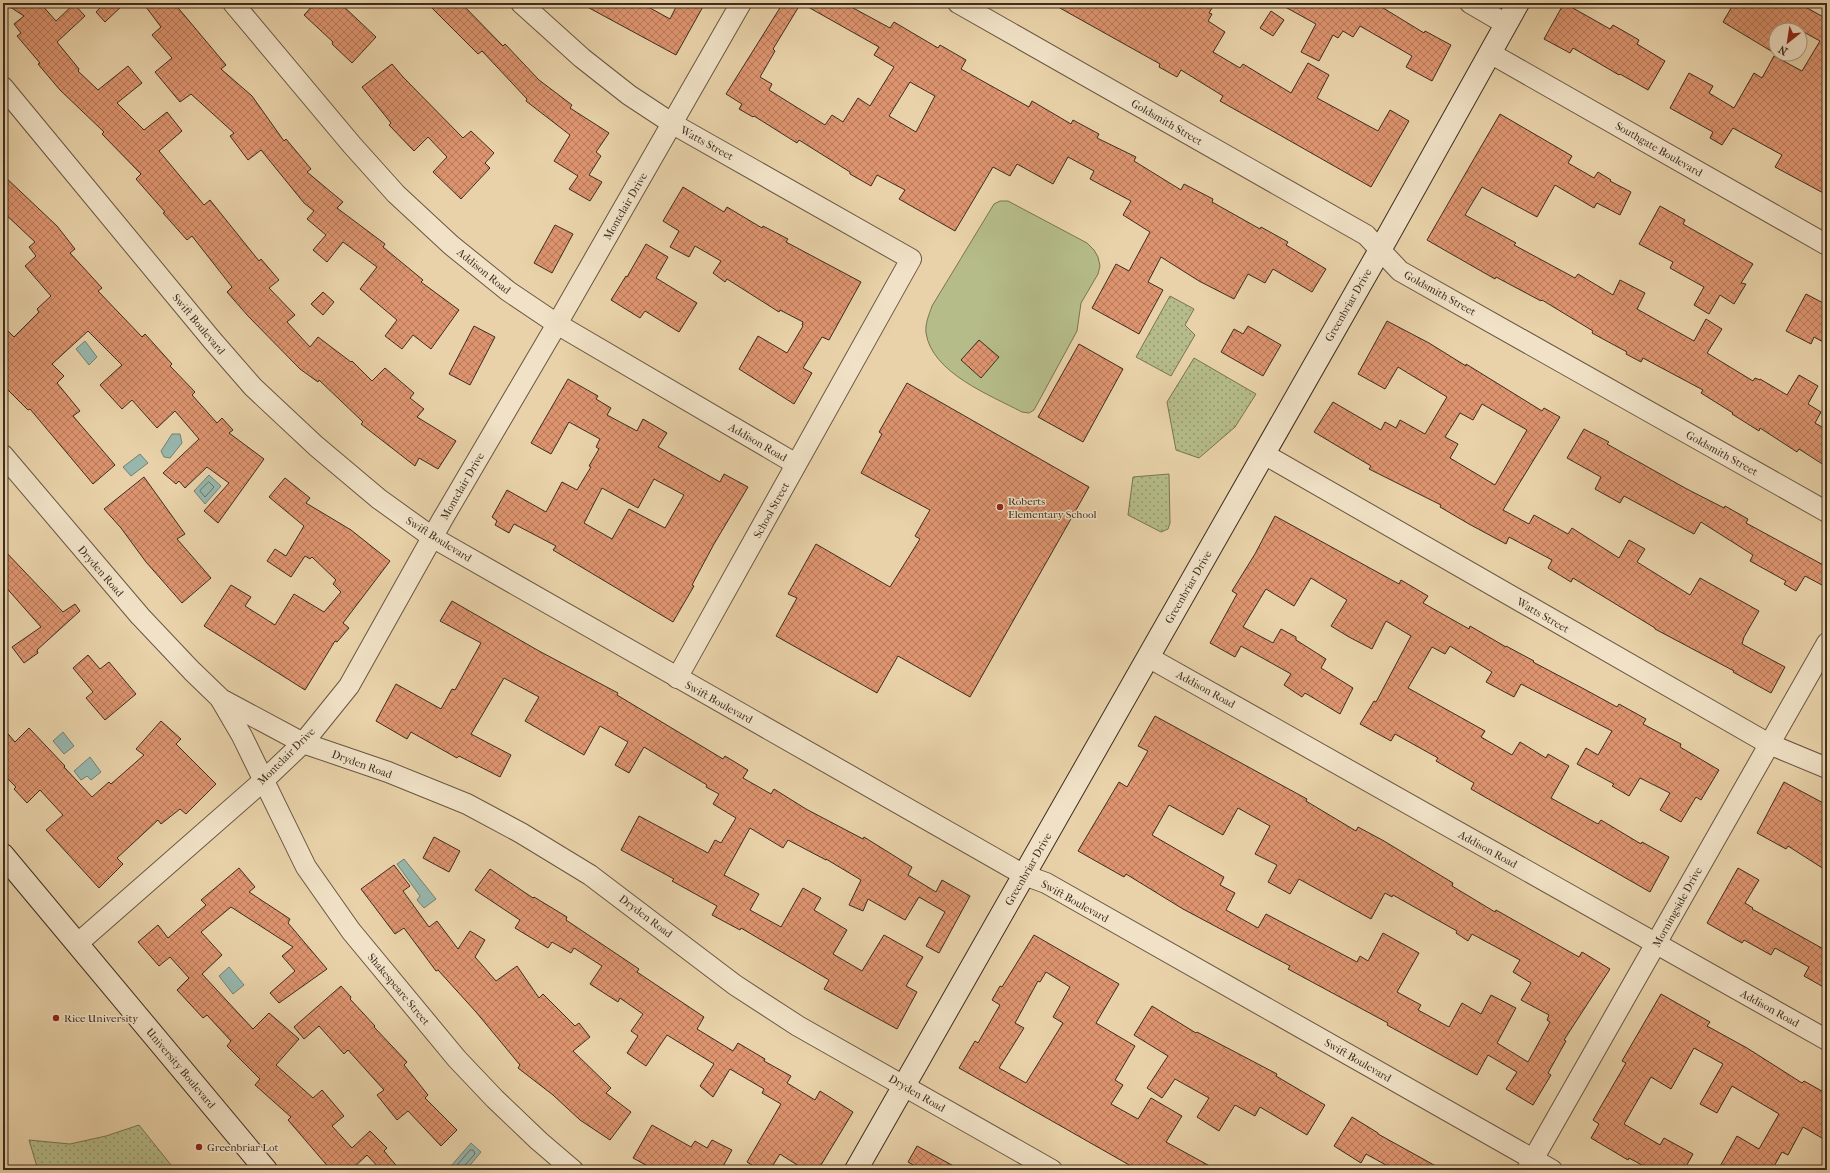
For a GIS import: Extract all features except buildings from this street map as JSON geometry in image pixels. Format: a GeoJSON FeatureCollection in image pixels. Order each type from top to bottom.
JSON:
{"type":"FeatureCollection","features":[{"type":"Feature","properties":{"kind":"main road","name":"Greenbriar Drive"},"geometry":{"type":"LineString","coordinates":[[856,1170],[1380,250],[1518,3]]}},
{"type":"Feature","properties":{"kind":"main road","name":"University Boulevard"},"geometry":{"type":"LineString","coordinates":[[3,855],[266,1170]]}},
{"type":"Feature","properties":{"kind":"street","name":"Addison Road"},"geometry":{"type":"LineString","coordinates":[[233,3],[352,145],[396,194],[451,245],[508,291],[557,324],[796,464]]}},
{"type":"Feature","properties":{"kind":"street","name":"Watts Street"},"geometry":{"type":"LineString","coordinates":[[521,3],[582,58],[629,95],[673,124],[911,259]]}},
{"type":"Feature","properties":{"kind":"street","name":"Montclair Drive"},"geometry":{"type":"LineString","coordinates":[[77,944],[263,781],[303,743],[349,686],[432,537],[673,124],[741,3]]}},
{"type":"Feature","properties":{"kind":"street","name":"Goldsmith Street"},"geometry":{"type":"LineString","coordinates":[[958,3],[1366,235],[1400,271],[1827,512]]}},
{"type":"Feature","properties":{"kind":"street"},"geometry":{"type":"LineString","coordinates":[[1470,3],[1506,24]]}},
{"type":"Feature","properties":{"kind":"street","name":"Southgate Boulevard"},"geometry":{"type":"LineString","coordinates":[[1490,53],[1827,244]]}},
{"type":"Feature","properties":{"kind":"street","name":"Swift Boulevard"},"geometry":{"type":"LineString","coordinates":[[3,87],[212,340],[253,387],[316,446],[379,499],[432,537],[1024,875],[1046,883],[1530,1165],[1552,1170]]}},
{"type":"Feature","properties":{"kind":"street","name":"School Street"},"geometry":{"type":"LineString","coordinates":[[677,678],[911,259]]}},
{"type":"Feature","properties":{"kind":"street","name":"Watts Street"},"geometry":{"type":"LineString","coordinates":[[1264,454],[1768,744],[1827,768]]}},
{"type":"Feature","properties":{"kind":"street","name":"Dryden Road"},"geometry":{"type":"LineString","coordinates":[[3,455],[140,616],[221,700],[242,736],[263,781]]}},
{"type":"Feature","properties":{"kind":"street","name":"Morningside Drive"},"geometry":{"type":"LineString","coordinates":[[1530,1165],[1768,744],[1827,643]]}},
{"type":"Feature","properties":{"kind":"street","name":"Addison Road"},"geometry":{"type":"LineString","coordinates":[[1148,657],[1827,1040]]}},
{"type":"Feature","properties":{"kind":"street","name":"Dryden Road"},"geometry":{"type":"LineString","coordinates":[[221,700],[303,743],[388,772],[467,804],[521,832],[590,875],[735,985],[798,1026],[1052,1170]]}},
{"type":"Feature","properties":{"kind":"street","name":"Shakespeare Street"},"geometry":{"type":"LineString","coordinates":[[263,781],[306,867],[350,931],[457,1059],[495,1099],[539,1141],[573,1170]]}},
{"type":"Feature","properties":{"kind":"green space"},"geometry":{"type":"Polygon","coordinates":[[[1000,201],[1008,201],[1087,243],[1098,257],[1100,266],[1098,274],[1081,303],[1077,331],[1034,410],[1029,413],[1022,412],[979,390],[951,371],[939,360],[931,347],[926,333],[927,322],[932,306],[994,204],[1000,201]]]}},
{"type":"Feature","properties":{"kind":"green space"},"geometry":{"type":"Polygon","coordinates":[[[1170,296],[1194,309],[1185,325],[1195,335],[1171,376],[1136,357],[1170,296]]]}},
{"type":"Feature","properties":{"kind":"green space"},"geometry":{"type":"Polygon","coordinates":[[[1194,358],[1256,394],[1235,427],[1199,458],[1176,450],[1167,402],[1194,358]]]}},
{"type":"Feature","properties":{"kind":"green space"},"geometry":{"type":"Polygon","coordinates":[[[1169,474],[1170,523],[1168,529],[1161,532],[1128,515],[1133,477],[1169,474]]]}},
{"type":"Feature","properties":{"kind":"green space"},"geometry":{"type":"Polygon","coordinates":[[[139,1125],[175,1170],[38,1170],[29,1140],[70,1144],[106,1136],[139,1125]]]}},
{"type":"Feature","properties":{"kind":"water"},"geometry":{"type":"Polygon","coordinates":[[[85,341],[97,357],[89,365],[76,349],[85,341]]]}},
{"type":"Feature","properties":{"kind":"water"},"geometry":{"type":"Polygon","coordinates":[[[172,434],[180,434],[182,443],[170,458],[164,457],[161,451],[172,434]]]}},
{"type":"Feature","properties":{"kind":"water"},"geometry":{"type":"Polygon","coordinates":[[[140,454],[148,463],[131,476],[123,467],[140,454]]]}},
{"type":"Feature","properties":{"kind":"water"},"geometry":{"type":"Polygon","coordinates":[[[209,475],[221,486],[205,504],[194,491],[209,475]]]}},
{"type":"Feature","properties":{"kind":"water"},"geometry":{"type":"Polygon","coordinates":[[[63,732],[74,746],[64,754],[53,741],[63,732]]]}},
{"type":"Feature","properties":{"kind":"water"},"geometry":{"type":"Polygon","coordinates":[[[90,757],[101,772],[91,780],[87,776],[81,780],[74,771],[90,757]]]}},
{"type":"Feature","properties":{"kind":"water"},"geometry":{"type":"Polygon","coordinates":[[[404,859],[436,899],[424,908],[417,900],[420,896],[397,864],[404,859]]]}},
{"type":"Feature","properties":{"kind":"water"},"geometry":{"type":"Polygon","coordinates":[[[229,967],[244,985],[233,994],[219,976],[229,967]]]}},
{"type":"Feature","properties":{"kind":"water"},"geometry":{"type":"Polygon","coordinates":[[[471,1143],[481,1152],[466,1170],[456,1170],[451,1166],[471,1143]]]}},
{"type":"Feature","properties":{"kind":"place","name":"Roberts Elementary School"},"geometry":{"type":"Point","coordinates":[1000,507]}},
{"type":"Feature","properties":{"kind":"place","name":"Rice University"},"geometry":{"type":"Point","coordinates":[56,1018]}},
{"type":"Feature","properties":{"kind":"place","name":"Greenbriar Lot"},"geometry":{"type":"Point","coordinates":[199,1147]}}]}
